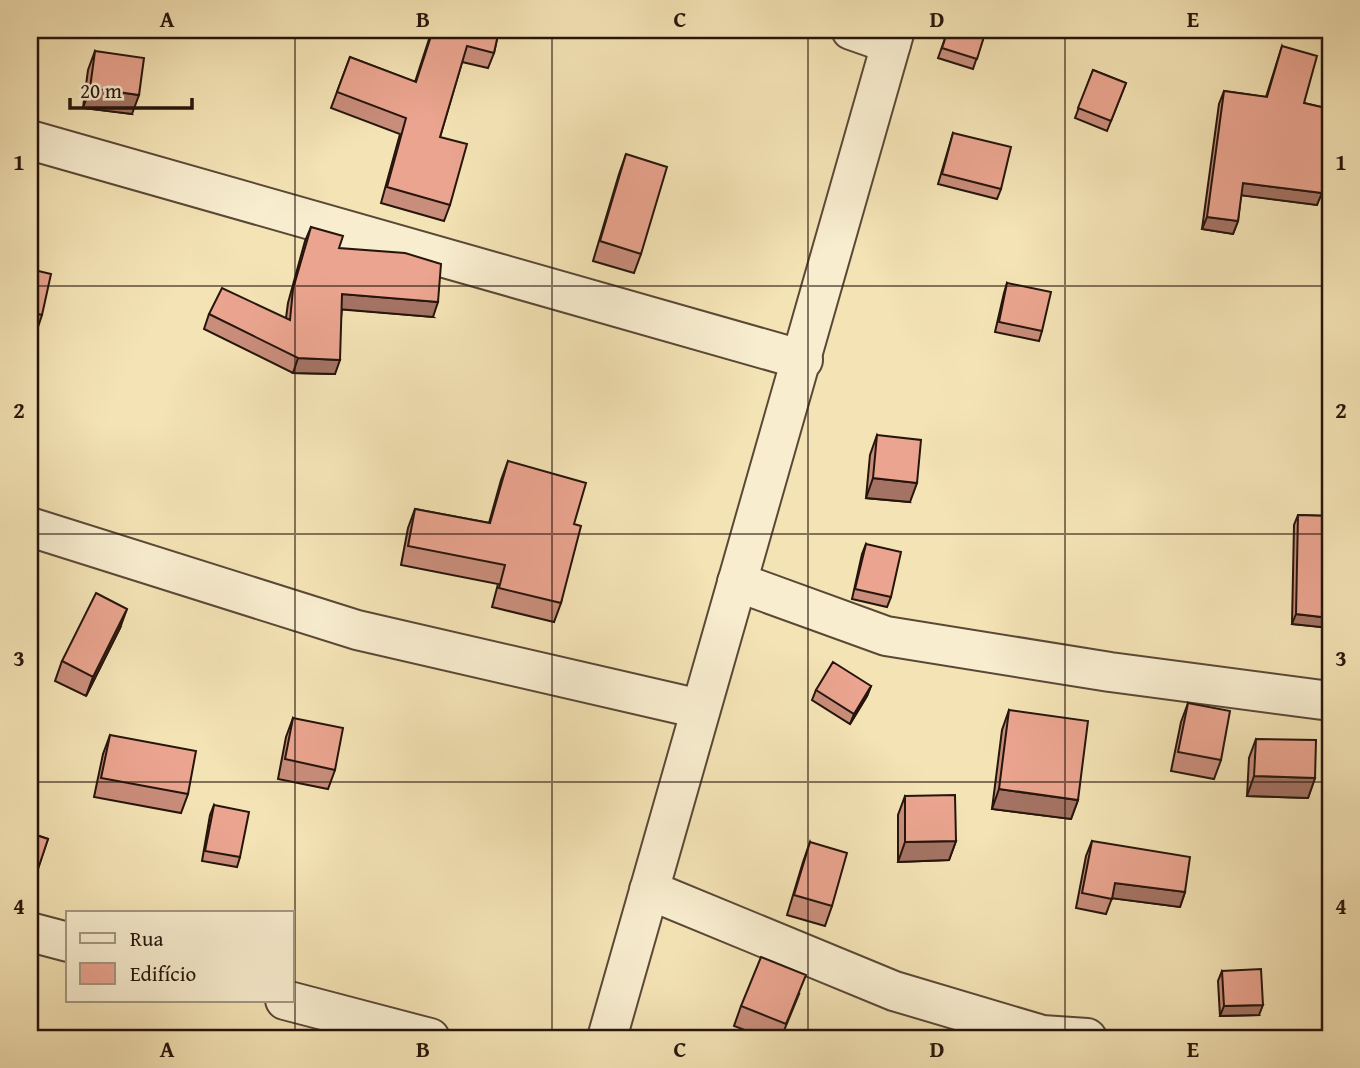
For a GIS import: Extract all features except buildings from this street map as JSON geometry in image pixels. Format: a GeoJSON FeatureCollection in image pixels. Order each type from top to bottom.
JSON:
{"type":"FeatureCollection","features":[{"type":"Feature","properties":{"kind":"street"},"geometry":{"type":"LineString","coordinates":[[607,1038],[803,360],[893,37],[851,30]]}},
{"type":"Feature","properties":{"kind":"street"},"geometry":{"type":"LineString","coordinates":[[30,140],[803,360]]}},
{"type":"Feature","properties":{"kind":"street"},"geometry":{"type":"LineString","coordinates":[[30,527],[357,630],[700,709]]}},
{"type":"Feature","properties":{"kind":"street"},"geometry":{"type":"LineString","coordinates":[[737,582],[886,636],[1110,672],[1330,701]]}},
{"type":"Feature","properties":{"kind":"street"},"geometry":{"type":"LineString","coordinates":[[649,890],[894,991],[1042,1035],[1087,1038]]}},
{"type":"Feature","properties":{"kind":"street"},"geometry":{"type":"LineString","coordinates":[[30,932],[66,941]]}},
{"type":"Feature","properties":{"kind":"street"},"geometry":{"type":"LineString","coordinates":[[293,1002],[430,1038]]}}]}
